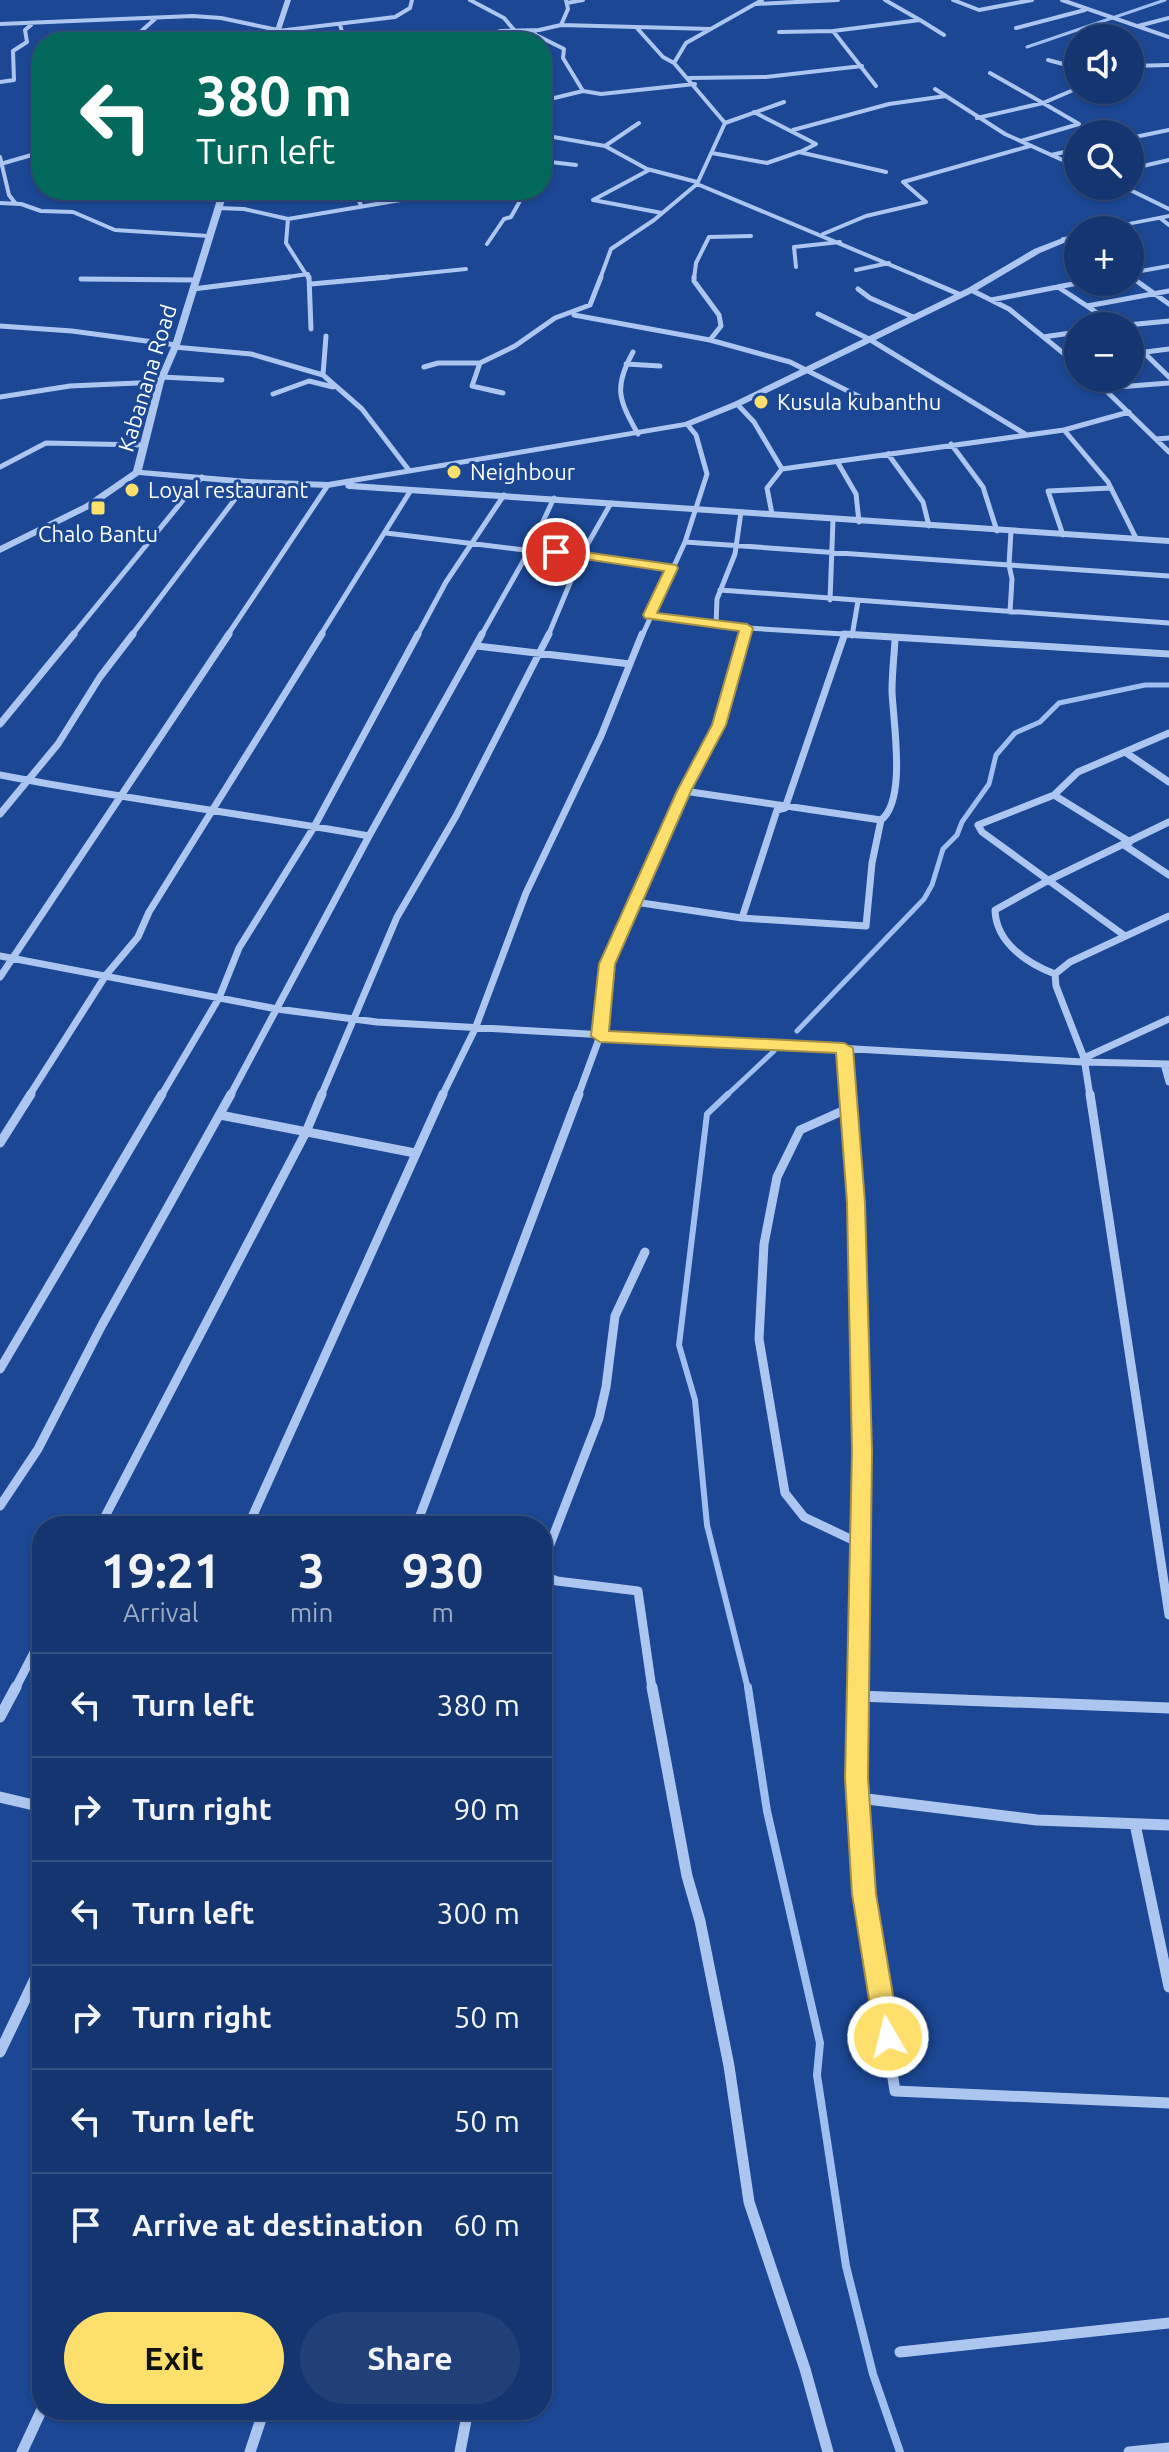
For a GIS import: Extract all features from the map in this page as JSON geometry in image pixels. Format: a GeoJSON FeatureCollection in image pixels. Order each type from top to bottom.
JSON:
{"type":"FeatureCollection","features":[{"type":"Feature","properties":{"kind":"street"},"geometry":{"type":"LineString","coordinates":[[278,31],[288,0]]}},
{"type":"Feature","properties":{"kind":"street"},"geometry":{"type":"LineString","coordinates":[[0,24],[209,17],[278,31],[395,17],[410,8],[412,0]]}},
{"type":"Feature","properties":{"kind":"street"},"geometry":{"type":"LineString","coordinates":[[470,0],[504,18],[515,31]]}},
{"type":"Feature","properties":{"kind":"street"},"geometry":{"type":"LineString","coordinates":[[561,25],[566,2],[583,0]]}},
{"type":"Feature","properties":{"kind":"street"},"geometry":{"type":"LineString","coordinates":[[674,63],[686,43],[762,0]]}},
{"type":"Feature","properties":{"kind":"street"},"geometry":{"type":"LineString","coordinates":[[756,4],[838,0]]}},
{"type":"Feature","properties":{"kind":"street"},"geometry":{"type":"LineString","coordinates":[[885,0],[944,35]]}},
{"type":"Feature","properties":{"kind":"street"},"geometry":{"type":"LineString","coordinates":[[953,0],[979,10],[1032,0]]}},
{"type":"Feature","properties":{"kind":"street"},"geometry":{"type":"LineString","coordinates":[[1062,0],[1131,24]]}},
{"type":"Feature","properties":{"kind":"street"},"geometry":{"type":"LineString","coordinates":[[1016,28],[1085,9]]}},
{"type":"Feature","properties":{"kind":"street"},"geometry":{"type":"LineString","coordinates":[[140,32],[155,18]]}},
{"type":"Feature","properties":{"kind":"street"},"geometry":{"type":"LineString","coordinates":[[1144,24],[1169,18]]}},
{"type":"Feature","properties":{"kind":"street"},"geometry":{"type":"LineString","coordinates":[[779,32],[833,31],[920,20]]}},
{"type":"Feature","properties":{"kind":"street"},"geometry":{"type":"LineString","coordinates":[[0,82],[14,80],[13,51],[27,42],[25,30],[31,25]]}},
{"type":"Feature","properties":{"kind":"street"},"geometry":{"type":"LineString","coordinates":[[340,25],[342,32]]}},
{"type":"Feature","properties":{"kind":"street"},"geometry":{"type":"LineString","coordinates":[[510,32],[536,32],[561,25],[712,29]]}},
{"type":"Feature","properties":{"kind":"street"},"geometry":{"type":"LineString","coordinates":[[636,27],[663,57],[674,63],[695,84],[725,123]]}},
{"type":"Feature","properties":{"kind":"street"},"geometry":{"type":"LineString","coordinates":[[1144,28],[1169,34]]}},
{"type":"Feature","properties":{"kind":"street"},"geometry":{"type":"LineString","coordinates":[[833,31],[876,86]]}},
{"type":"Feature","properties":{"kind":"street"},"geometry":{"type":"LineString","coordinates":[[552,42],[564,49],[563,58],[583,91]]}},
{"type":"Feature","properties":{"kind":"street"},"geometry":{"type":"LineString","coordinates":[[1048,60],[1064,64]]}},
{"type":"Feature","properties":{"kind":"street"},"geometry":{"type":"LineString","coordinates":[[1144,66],[1169,65]]}},
{"type":"Feature","properties":{"kind":"street"},"geometry":{"type":"LineString","coordinates":[[689,78],[766,77],[862,66]]}},
{"type":"Feature","properties":{"kind":"street"},"geometry":{"type":"LineString","coordinates":[[990,73],[1076,120],[1079,125],[1021,141]]}},
{"type":"Feature","properties":{"kind":"street"},"geometry":{"type":"LineString","coordinates":[[552,100],[583,91],[601,94],[695,84]]}},
{"type":"Feature","properties":{"kind":"street"},"geometry":{"type":"LineString","coordinates":[[935,89],[977,118],[1064,161]]}},
{"type":"Feature","properties":{"kind":"street"},"geometry":{"type":"LineString","coordinates":[[977,118],[1043,103],[1064,94]]}},
{"type":"Feature","properties":{"kind":"street"},"geometry":{"type":"LineString","coordinates":[[793,130],[889,104],[946,96]]}},
{"type":"Feature","properties":{"kind":"street"},"geometry":{"type":"LineString","coordinates":[[424,367],[438,363],[480,363],[515,346],[555,318],[590,305],[611,249],[662,213],[697,183],[698,175],[725,123],[784,102]]}},
{"type":"Feature","properties":{"kind":"street"},"geometry":{"type":"LineString","coordinates":[[712,153],[767,163],[816,144],[754,112]]}},
{"type":"Feature","properties":{"kind":"street"},"geometry":{"type":"LineString","coordinates":[[605,146],[639,123]]}},
{"type":"Feature","properties":{"kind":"street"},"geometry":{"type":"LineString","coordinates":[[1144,135],[1169,130]]}},
{"type":"Feature","properties":{"kind":"street"},"geometry":{"type":"LineString","coordinates":[[552,137],[605,146],[649,170],[697,183],[961,295]]}},
{"type":"Feature","properties":{"kind":"street"},"geometry":{"type":"LineString","coordinates":[[823,234],[866,216],[926,202],[903,182],[1030,146]]}},
{"type":"Feature","properties":{"kind":"street"},"geometry":{"type":"LineString","coordinates":[[799,152],[886,172]]}},
{"type":"Feature","properties":{"kind":"street"},"geometry":{"type":"LineString","coordinates":[[1050,155],[1064,152]]}},
{"type":"Feature","properties":{"kind":"street"},"geometry":{"type":"LineString","coordinates":[[4,163],[32,155]]}},
{"type":"Feature","properties":{"kind":"street"},"geometry":{"type":"LineString","coordinates":[[0,157],[4,163],[9,195],[16,204]]}},
{"type":"Feature","properties":{"kind":"street"},"geometry":{"type":"LineString","coordinates":[[1144,166],[1169,160]]}},
{"type":"Feature","properties":{"kind":"street"},"geometry":{"type":"LineString","coordinates":[[552,162],[576,165]]}},
{"type":"Feature","properties":{"kind":"street"},"geometry":{"type":"LineString","coordinates":[[649,170],[593,200],[662,213]]}},
{"type":"Feature","properties":{"kind":"street"},"geometry":{"type":"LineString","coordinates":[[1144,197],[1169,209]]}},
{"type":"Feature","properties":{"kind":"street","name":"Kabanana Road"},"geometry":{"type":"LineString","coordinates":[[0,550],[88,506],[137,472],[161,380],[175,346],[220,200]]}},
{"type":"Feature","properties":{"kind":"street"},"geometry":{"type":"LineString","coordinates":[[358,200],[361,205]]}},
{"type":"Feature","properties":{"kind":"street"},"geometry":{"type":"LineString","coordinates":[[217,208],[244,209],[288,219],[394,200]]}},
{"type":"Feature","properties":{"kind":"street"},"geometry":{"type":"LineString","coordinates":[[487,244],[504,219],[511,217],[520,200]]}},
{"type":"Feature","properties":{"kind":"street"},"geometry":{"type":"LineString","coordinates":[[0,203],[41,211],[73,212],[115,230],[209,236]]}},
{"type":"Feature","properties":{"kind":"street"},"geometry":{"type":"LineString","coordinates":[[1144,221],[1164,217],[1169,225]]}},
{"type":"Feature","properties":{"kind":"street"},"geometry":{"type":"LineString","coordinates":[[288,219],[286,243],[308,274],[311,284],[311,329]]}},
{"type":"Feature","properties":{"kind":"street"},"geometry":{"type":"LineString","coordinates":[[710,340],[721,326],[719,315],[694,281],[699,254],[709,237],[751,236]]}},
{"type":"Feature","properties":{"kind":"street"},"geometry":{"type":"LineString","coordinates":[[0,977],[328,485],[687,424],[737,404],[961,295],[1063,239]]}},
{"type":"Feature","properties":{"kind":"street"},"geometry":{"type":"LineString","coordinates":[[796,267],[794,247],[841,242]]}},
{"type":"Feature","properties":{"kind":"street"},"geometry":{"type":"LineString","coordinates":[[856,270],[890,263]]}},
{"type":"Feature","properties":{"kind":"street"},"geometry":{"type":"LineString","coordinates":[[1144,272],[1169,266]]}},
{"type":"Feature","properties":{"kind":"street"},"geometry":{"type":"LineString","coordinates":[[311,284],[466,269]]}},
{"type":"Feature","properties":{"kind":"street"},"geometry":{"type":"LineString","coordinates":[[81,279],[194,284],[308,274]]}},
{"type":"Feature","properties":{"kind":"street"},"geometry":{"type":"LineString","coordinates":[[1144,284],[1169,304]]}},
{"type":"Feature","properties":{"kind":"street"},"geometry":{"type":"LineString","coordinates":[[991,300],[1064,286]]}},
{"type":"Feature","properties":{"kind":"street"},"geometry":{"type":"LineString","coordinates":[[1058,287],[1096,312]]}},
{"type":"Feature","properties":{"kind":"street"},"geometry":{"type":"LineString","coordinates":[[858,289],[870,298],[913,317]]}},
{"type":"Feature","properties":{"kind":"street"},"geometry":{"type":"LineString","coordinates":[[971,290],[1009,309],[1064,353]]}},
{"type":"Feature","properties":{"kind":"street"},"geometry":{"type":"LineString","coordinates":[[1087,306],[1169,291]]}},
{"type":"Feature","properties":{"kind":"street"},"geometry":{"type":"LineString","coordinates":[[569,314],[737,345],[809,368],[864,399]]}},
{"type":"Feature","properties":{"kind":"street"},"geometry":{"type":"LineString","coordinates":[[818,314],[869,339],[1025,435]]}},
{"type":"Feature","properties":{"kind":"street"},"geometry":{"type":"LineString","coordinates":[[1144,323],[1169,321]]}},
{"type":"Feature","properties":{"kind":"street"},"geometry":{"type":"LineString","coordinates":[[0,326],[72,331],[251,354],[323,375],[333,387],[362,409],[408,469]]}},
{"type":"Feature","properties":{"kind":"street"},"geometry":{"type":"LineString","coordinates":[[1043,337],[1064,334]]}},
{"type":"Feature","properties":{"kind":"street"},"geometry":{"type":"LineString","coordinates":[[323,375],[326,336]]}},
{"type":"Feature","properties":{"kind":"street"},"geometry":{"type":"LineString","coordinates":[[1144,352],[1169,349]]}},
{"type":"Feature","properties":{"kind":"street"},"geometry":{"type":"LineString","coordinates":[[633,352],[616,389],[638,434]]}},
{"type":"Feature","properties":{"kind":"street"},"geometry":{"type":"LineString","coordinates":[[1144,353],[1169,380]]}},
{"type":"Feature","properties":{"kind":"street"},"geometry":{"type":"LineString","coordinates":[[480,363],[472,386],[503,393]]}},
{"type":"Feature","properties":{"kind":"street"},"geometry":{"type":"LineString","coordinates":[[626,364],[660,366]]}},
{"type":"Feature","properties":{"kind":"street"},"geometry":{"type":"LineString","coordinates":[[0,397],[70,386],[161,380],[222,380]]}},
{"type":"Feature","properties":{"kind":"street"},"geometry":{"type":"LineString","coordinates":[[1144,383],[1169,380]]}},
{"type":"Feature","properties":{"kind":"street"},"geometry":{"type":"LineString","coordinates":[[273,394],[309,381],[333,387]]}},
{"type":"Feature","properties":{"kind":"street"},"geometry":{"type":"LineString","coordinates":[[1109,392],[1169,452]]}},
{"type":"Feature","properties":{"kind":"street"},"geometry":{"type":"LineString","coordinates":[[737,404],[754,422],[782,469]]}},
{"type":"Feature","properties":{"kind":"street"},"geometry":{"type":"LineString","coordinates":[[772,514],[767,488],[782,469],[1064,430],[1129,412]]}},
{"type":"Feature","properties":{"kind":"street"},"geometry":{"type":"LineString","coordinates":[[252,1516],[415,1153],[475,1029],[526,893],[596,746],[650,615],[685,542],[707,474],[696,435],[687,424]]}},
{"type":"Feature","properties":{"kind":"street"},"geometry":{"type":"LineString","coordinates":[[1064,430],[1111,488],[1136,538]]}},
{"type":"Feature","properties":{"kind":"street"},"geometry":{"type":"LineString","coordinates":[[1156,439],[1169,438]]}},
{"type":"Feature","properties":{"kind":"street"},"geometry":{"type":"LineString","coordinates":[[0,467],[46,443],[143,445]]}},
{"type":"Feature","properties":{"kind":"street"},"geometry":{"type":"LineString","coordinates":[[951,444],[983,487],[997,531]]}},
{"type":"Feature","properties":{"kind":"street"},"geometry":{"type":"LineString","coordinates":[[888,454],[923,502],[929,526]]}},
{"type":"Feature","properties":{"kind":"street"},"geometry":{"type":"LineString","coordinates":[[838,463],[856,494],[859,522]]}},
{"type":"Feature","properties":{"kind":"street"},"geometry":{"type":"LineString","coordinates":[[137,472],[248,482],[554,498],[859,522],[1169,541]]}},
{"type":"Feature","properties":{"kind":"street"},"geometry":{"type":"LineString","coordinates":[[0,724],[202,477]]}},
{"type":"Feature","properties":{"kind":"street"},"geometry":{"type":"LineString","coordinates":[[0,814],[58,744],[100,677],[248,482]]}},
{"type":"Feature","properties":{"kind":"street"},"geometry":{"type":"LineString","coordinates":[[1063,535],[1048,491],[1111,488]]}},
{"type":"Feature","properties":{"kind":"street"},"geometry":{"type":"LineString","coordinates":[[0,1143],[106,975],[138,937],[149,912],[411,490]]}},
{"type":"Feature","properties":{"kind":"street"},"geometry":{"type":"LineString","coordinates":[[0,1369],[219,998],[239,948],[314,827],[446,582],[504,495]]}},
{"type":"Feature","properties":{"kind":"street"},"geometry":{"type":"LineString","coordinates":[[0,1506],[3,1496],[38,1449],[102,1325],[220,1115],[369,836],[530,549],[554,498]]}},
{"type":"Feature","properties":{"kind":"street"},"geometry":{"type":"LineString","coordinates":[[105,1516],[306,1132],[397,917],[456,816],[541,653],[582,554],[611,503]]}},
{"type":"Feature","properties":{"kind":"street"},"geometry":{"type":"LineString","coordinates":[[716,624],[720,590],[736,548],[741,512]]}},
{"type":"Feature","properties":{"kind":"street"},"geometry":{"type":"LineString","coordinates":[[830,600],[833,520]]}},
{"type":"Feature","properties":{"kind":"street"},"geometry":{"type":"LineString","coordinates":[[1010,612],[1011,531]]}},
{"type":"Feature","properties":{"kind":"street"},"geometry":{"type":"LineString","coordinates":[[386,533],[472,545],[582,554],[672,568]]}},
{"type":"Feature","properties":{"kind":"street"},"geometry":{"type":"LineString","coordinates":[[685,542],[736,548],[1169,576]]}},
{"type":"Feature","properties":{"kind":"street"},"geometry":{"type":"LineString","coordinates":[[720,590],[1169,623]]}},
{"type":"Feature","properties":{"kind":"street"},"geometry":{"type":"LineString","coordinates":[[785,808],[858,601]]}},
{"type":"Feature","properties":{"kind":"street"},"geometry":{"type":"LineString","coordinates":[[650,615],[747,628],[895,640],[1169,654]]}},
{"type":"Feature","properties":{"kind":"street"},"geometry":{"type":"LineString","coordinates":[[420,1516],[528,1235],[600,1036],[607,964],[684,791],[719,725],[747,628]]}},
{"type":"Feature","properties":{"kind":"street"},"geometry":{"type":"LineString","coordinates":[[635,902],[742,918],[866,926],[872,863],[881,820],[890,813],[892,804],[897,750],[892,689],[895,640]]}},
{"type":"Feature","properties":{"kind":"street"},"geometry":{"type":"LineString","coordinates":[[477,646],[630,664]]}},
{"type":"Feature","properties":{"kind":"street"},"geometry":{"type":"LineString","coordinates":[[1125,936],[982,832],[978,825],[1054,795],[1078,772],[1169,733]]}},
{"type":"Feature","properties":{"kind":"street"},"geometry":{"type":"LineString","coordinates":[[1125,752],[1169,782]]}},
{"type":"Feature","properties":{"kind":"street"},"geometry":{"type":"LineString","coordinates":[[0,775],[118,798],[215,809],[369,836]]}},
{"type":"Feature","properties":{"kind":"street"},"geometry":{"type":"LineString","coordinates":[[684,791],[881,820]]}},
{"type":"Feature","properties":{"kind":"street"},"geometry":{"type":"LineString","coordinates":[[1054,795],[1169,875]]}},
{"type":"Feature","properties":{"kind":"street"},"geometry":{"type":"LineString","coordinates":[[742,918],[777,810],[785,808]]}},
{"type":"Feature","properties":{"kind":"street"},"geometry":{"type":"LineString","coordinates":[[1055,974],[1025,961],[995,924],[993,915],[1000,906],[1049,880],[1169,822]]}},
{"type":"Feature","properties":{"kind":"street"},"geometry":{"type":"LineString","coordinates":[[1055,974],[1070,962],[1169,916]]}},
{"type":"Feature","properties":{"kind":"street"},"geometry":{"type":"LineString","coordinates":[[0,956],[277,1009],[354,1019],[600,1036],[1167,1064],[1169,1082]]}},
{"type":"Feature","properties":{"kind":"street"},"geometry":{"type":"LineString","coordinates":[[1055,974],[1056,986],[1083,1060],[1168,1591],[1169,1615]]}},
{"type":"Feature","properties":{"kind":"street"},"geometry":{"type":"LineString","coordinates":[[1083,1060],[1169,1019]]}},
{"type":"Feature","properties":{"kind":"street"},"geometry":{"type":"LineString","coordinates":[[844,1048],[856,1203],[861,1544],[856,1778],[864,1894],[895,2091],[1169,2103]]}},
{"type":"Feature","properties":{"kind":"street"},"geometry":{"type":"LineString","coordinates":[[849,1108],[800,1130],[777,1177],[764,1244],[759,1339],[785,1493],[804,1517],[861,1544]]}},
{"type":"Feature","properties":{"kind":"street"},"geometry":{"type":"LineString","coordinates":[[220,1115],[415,1153]]}},
{"type":"Feature","properties":{"kind":"street"},"geometry":{"type":"LineString","coordinates":[[552,1546],[606,1387],[612,1326],[630,1278],[645,1252]]}},
{"type":"Feature","properties":{"kind":"street"},"geometry":{"type":"LineString","coordinates":[[552,1579],[638,1591],[646,1657],[687,1876],[700,1921],[729,2066],[749,2202],[805,2369],[828,2452]]}},
{"type":"Feature","properties":{"kind":"street"},"geometry":{"type":"LineString","coordinates":[[0,1717],[32,1656]]}},
{"type":"Feature","properties":{"kind":"street"},"geometry":{"type":"LineString","coordinates":[[858,1696],[1169,1708]]}},
{"type":"Feature","properties":{"kind":"street"},"geometry":{"type":"LineString","coordinates":[[0,1797],[32,1805]]}},
{"type":"Feature","properties":{"kind":"street"},"geometry":{"type":"LineString","coordinates":[[859,1798],[1037,1820],[1169,1825]]}},
{"type":"Feature","properties":{"kind":"street"},"geometry":{"type":"LineString","coordinates":[[1135,1824],[1163,1928],[1169,1987]]}},
{"type":"Feature","properties":{"kind":"street"},"geometry":{"type":"LineString","coordinates":[[0,2052],[32,1985]]}},
{"type":"Feature","properties":{"kind":"street"},"geometry":{"type":"LineString","coordinates":[[900,2352],[1169,2323]]}},
{"type":"Feature","properties":{"kind":"street"},"geometry":{"type":"LineString","coordinates":[[22,2452],[37,2420]]}},
{"type":"Feature","properties":{"kind":"street"},"geometry":{"type":"LineString","coordinates":[[250,2452],[261,2420]]}},
{"type":"Feature","properties":{"kind":"street"},"geometry":{"type":"LineString","coordinates":[[460,2452],[466,2420]]}},
{"type":"Feature","properties":{"kind":"street"},"geometry":{"type":"LineString","coordinates":[[1129,2452],[1169,2448]]}},
{"type":"Feature","properties":{"kind":"waterway"},"geometry":{"type":"LineString","coordinates":[[1027,47],[1165,0]]}},
{"type":"Feature","properties":{"kind":"waterway"},"geometry":{"type":"LineString","coordinates":[[797,1031],[924,899],[932,885],[943,849],[957,835],[962,822],[989,784],[996,755],[1015,733],[1040,722],[1059,703],[1145,685],[1169,685]]}},
{"type":"Feature","properties":{"kind":"waterway"},"geometry":{"type":"LineString","coordinates":[[726,1096],[774,1051]]}},
{"type":"Feature","properties":{"kind":"waterway"},"geometry":{"type":"LineString","coordinates":[[728,1094],[707,1114],[679,1345],[695,1400],[707,1525],[748,1689]]}},
{"type":"Feature","properties":{"kind":"waterway"},"geometry":{"type":"LineString","coordinates":[[748,1687],[767,1811],[820,2043],[817,2075],[846,2266],[873,2374],[900,2452]]}},
{"type":"Feature","properties":{"kind":"place","name":"Kusula kubanthu"},"geometry":{"type":"Point","coordinates":[761,402]}},
{"type":"Feature","properties":{"kind":"place","name":"Neighbour"},"geometry":{"type":"Point","coordinates":[454,472]}},
{"type":"Feature","properties":{"kind":"place","name":"Loyal restaurant"},"geometry":{"type":"Point","coordinates":[132,490]}},
{"type":"Feature","properties":{"kind":"place","name":"Chalo Bantu"},"geometry":{"type":"Point","coordinates":[98,508]}},
{"type":"Feature","properties":{"kind":"route"},"geometry":{"type":"LineString","coordinates":[[556,552],[672,568],[650,615],[747,628],[719,725],[684,791],[607,964],[600,1036],[844,1048],[856,1203],[862,1451],[856,1778],[864,1894],[888,2037]]}}]}
